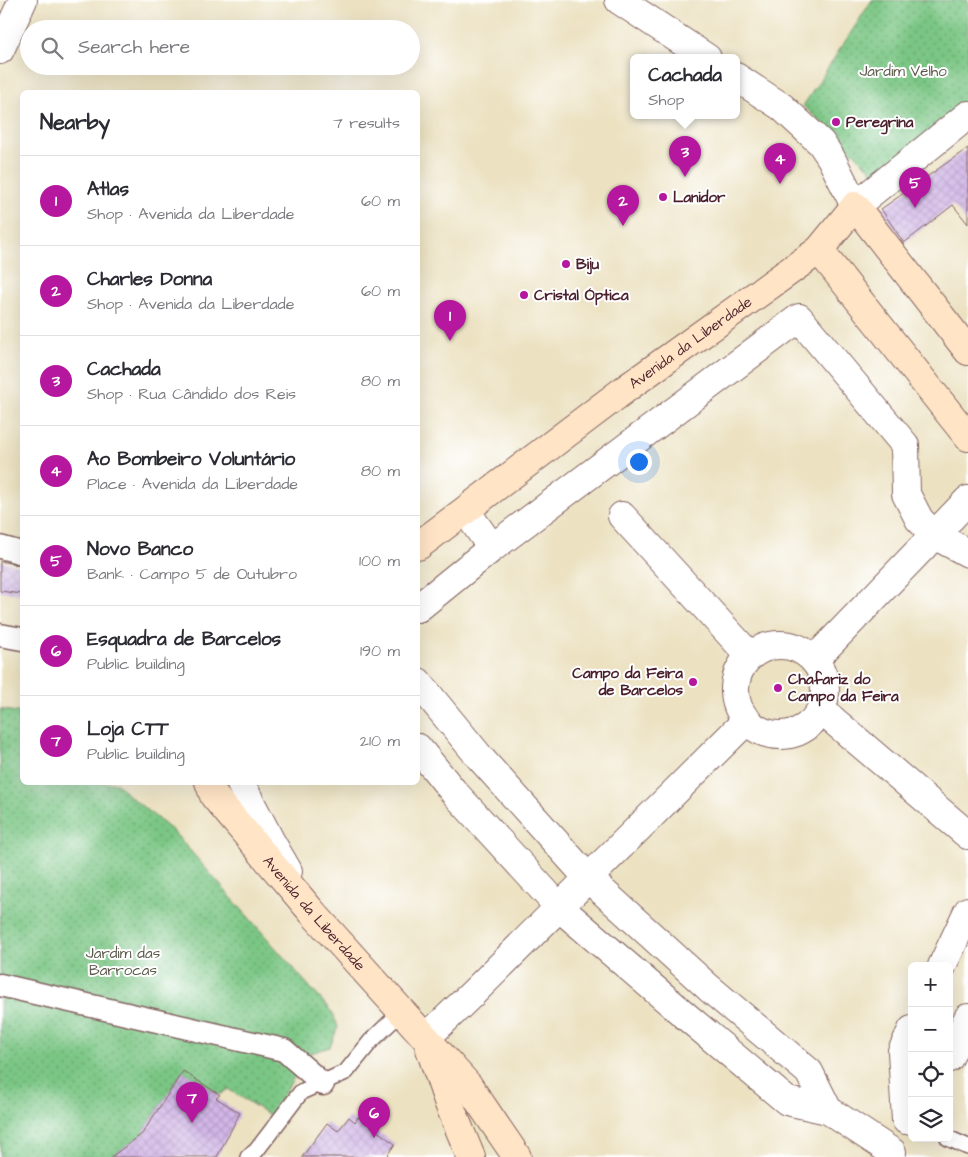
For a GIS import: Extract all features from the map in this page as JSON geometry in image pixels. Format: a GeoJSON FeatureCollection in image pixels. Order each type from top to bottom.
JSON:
{"type":"FeatureCollection","features":[{"type":"Feature","properties":{"kind":"main road","name":"Avenida da Liberdade"},"geometry":{"type":"LineString","coordinates":[[420,545],[624,390],[819,250],[855,206]]}},
{"type":"Feature","properties":{"kind":"main road"},"geometry":{"type":"LineString","coordinates":[[855,206],[968,352]]}},
{"type":"Feature","properties":{"kind":"main road"},"geometry":{"type":"LineString","coordinates":[[819,250],[968,437]]}},
{"type":"Feature","properties":{"kind":"main road","name":"Avenida da Liberdade"},"geometry":{"type":"LineString","coordinates":[[210,785],[214,796],[312,912],[468,1085],[517,1157]]}},
{"type":"Feature","properties":{"kind":"main road"},"geometry":{"type":"LineString","coordinates":[[426,1038],[449,1104],[471,1157]]}},
{"type":"Feature","properties":{"kind":"street"},"geometry":{"type":"LineString","coordinates":[[0,50],[23,0]]}},
{"type":"Feature","properties":{"kind":"street"},"geometry":{"type":"LineString","coordinates":[[619,0],[701,54]]}},
{"type":"Feature","properties":{"kind":"street"},"geometry":{"type":"LineString","coordinates":[[740,80],[782,107],[821,143],[831,158],[855,206],[968,115]]}},
{"type":"Feature","properties":{"kind":"street"},"geometry":{"type":"LineString","coordinates":[[420,606],[492,548],[799,318],[905,445],[906,494],[919,519],[934,534],[968,553]]}},
{"type":"Feature","properties":{"kind":"street"},"geometry":{"type":"LineString","coordinates":[[814,660],[968,500]]}},
{"type":"Feature","properties":{"kind":"street"},"geometry":{"type":"LineString","coordinates":[[466,511],[492,548]]}},
{"type":"Feature","properties":{"kind":"street"},"geometry":{"type":"LineString","coordinates":[[622,516],[750,656]]}},
{"type":"Feature","properties":{"kind":"street"},"geometry":{"type":"LineString","coordinates":[[0,547],[20,552]]}},
{"type":"Feature","properties":{"kind":"street"},"geometry":{"type":"LineString","coordinates":[[0,635],[20,640]]}},
{"type":"Feature","properties":{"kind":"street"},"geometry":{"type":"LineString","coordinates":[[783,644],[800,649],[814,660],[823,675],[826,692],[821,710],[811,724],[795,733],[778,735],[761,731],[746,720],[737,705],[735,687],[739,670],[750,656],[765,647],[783,644]]}},
{"type":"Feature","properties":{"kind":"street"},"geometry":{"type":"LineString","coordinates":[[420,684],[482,760],[588,878],[709,988],[809,1072],[828,1110]]}},
{"type":"Feature","properties":{"kind":"street"},"geometry":{"type":"LineString","coordinates":[[821,710],[968,835]]}},
{"type":"Feature","properties":{"kind":"street"},"geometry":{"type":"LineString","coordinates":[[426,1038],[746,720]]}},
{"type":"Feature","properties":{"kind":"street"},"geometry":{"type":"LineString","coordinates":[[420,750],[453,791],[559,907],[787,1101],[828,1110],[891,1155],[908,1122]]}},
{"type":"Feature","properties":{"kind":"street"},"geometry":{"type":"LineString","coordinates":[[453,791],[482,760]]}},
{"type":"Feature","properties":{"kind":"street"},"geometry":{"type":"LineString","coordinates":[[242,785],[270,840],[312,912]]}},
{"type":"Feature","properties":{"kind":"street"},"geometry":{"type":"LineString","coordinates":[[944,962],[968,911]]}},
{"type":"Feature","properties":{"kind":"street"},"geometry":{"type":"LineString","coordinates":[[0,985],[284,1050],[323,1084]]}},
{"type":"Feature","properties":{"kind":"street"},"geometry":{"type":"LineString","coordinates":[[687,1017],[709,988]]}},
{"type":"Feature","properties":{"kind":"street"},"geometry":{"type":"LineString","coordinates":[[952,1052],[968,1018]]}},
{"type":"Feature","properties":{"kind":"street"},"geometry":{"type":"LineString","coordinates":[[908,1038],[902,1051],[908,1101]]}},
{"type":"Feature","properties":{"kind":"lane"},"geometry":{"type":"LineString","coordinates":[[248,1157],[256,1151],[301,1092],[323,1084],[346,1072],[371,1041],[401,1012]]}},
{"type":"Feature","properties":{"kind":"lane"},"geometry":{"type":"LineString","coordinates":[[953,1140],[968,1147]]}},
{"type":"Feature","properties":{"kind":"green space","name":"Jardim Velho"},"geometry":{"type":"Polygon","coordinates":[[[872,0],[968,0],[968,102],[879,178],[803,106],[872,0]]]}},
{"type":"Feature","properties":{"kind":"green space","name":"Jardim das Barrocas"},"geometry":{"type":"Polygon","coordinates":[[[0,709],[20,713],[20,785],[119,785],[127,794],[172,830],[332,1012],[338,1027],[330,1047],[308,1054],[271,1116],[228,1089],[220,1095],[183,1071],[142,1134],[111,1157],[0,1157],[0,709]]]}},
{"type":"Feature","properties":{"kind":"building"},"geometry":{"type":"Polygon","coordinates":[[[968,148],[968,224],[953,205],[904,243],[881,209],[968,148]]]}},
{"type":"Feature","properties":{"kind":"building"},"geometry":{"type":"Polygon","coordinates":[[[0,561],[20,566],[20,594],[0,591],[0,561]]]}},
{"type":"Feature","properties":{"kind":"building"},"geometry":{"type":"Polygon","coordinates":[[[183,1071],[220,1095],[216,1098],[240,1113],[217,1157],[111,1157],[142,1134],[183,1071]]]}},
{"type":"Feature","properties":{"kind":"building"},"geometry":{"type":"Polygon","coordinates":[[[349,1117],[355,1122],[358,1117],[395,1144],[386,1157],[302,1157],[327,1123],[338,1131],[349,1117]]]}},
{"type":"Feature","properties":{"kind":"place","name":"Peregrina"},"geometry":{"type":"Point","coordinates":[836,122]}},
{"type":"Feature","properties":{"kind":"place","name":"Cachada"},"geometry":{"type":"Point","coordinates":[685,177]}},
{"type":"Feature","properties":{"kind":"place","name":"Ao Bombeiro Voluntário"},"geometry":{"type":"Point","coordinates":[780,184]}},
{"type":"Feature","properties":{"kind":"place","name":"Lanidor"},"geometry":{"type":"Point","coordinates":[663,197]}},
{"type":"Feature","properties":{"kind":"place","name":"Novo Banco"},"geometry":{"type":"Point","coordinates":[915,208]}},
{"type":"Feature","properties":{"kind":"place","name":"Charles Donna"},"geometry":{"type":"Point","coordinates":[623,226]}},
{"type":"Feature","properties":{"kind":"place","name":"Biju"},"geometry":{"type":"Point","coordinates":[566,264]}},
{"type":"Feature","properties":{"kind":"place","name":"Cristal Óptica"},"geometry":{"type":"Point","coordinates":[524,295]}},
{"type":"Feature","properties":{"kind":"place","name":"Atlas"},"geometry":{"type":"Point","coordinates":[450,341]}},
{"type":"Feature","properties":{"kind":"place","name":"Campo da Feira de Barcelos"},"geometry":{"type":"Point","coordinates":[693,682]}},
{"type":"Feature","properties":{"kind":"place","name":"Chafariz do Campo da Feira"},"geometry":{"type":"Point","coordinates":[778,688]}},
{"type":"Feature","properties":{"kind":"place","name":"Loja CTT"},"geometry":{"type":"Point","coordinates":[192,1123]}},
{"type":"Feature","properties":{"kind":"place","name":"Esquadra de Barcelos"},"geometry":{"type":"Point","coordinates":[374,1138]}}]}
